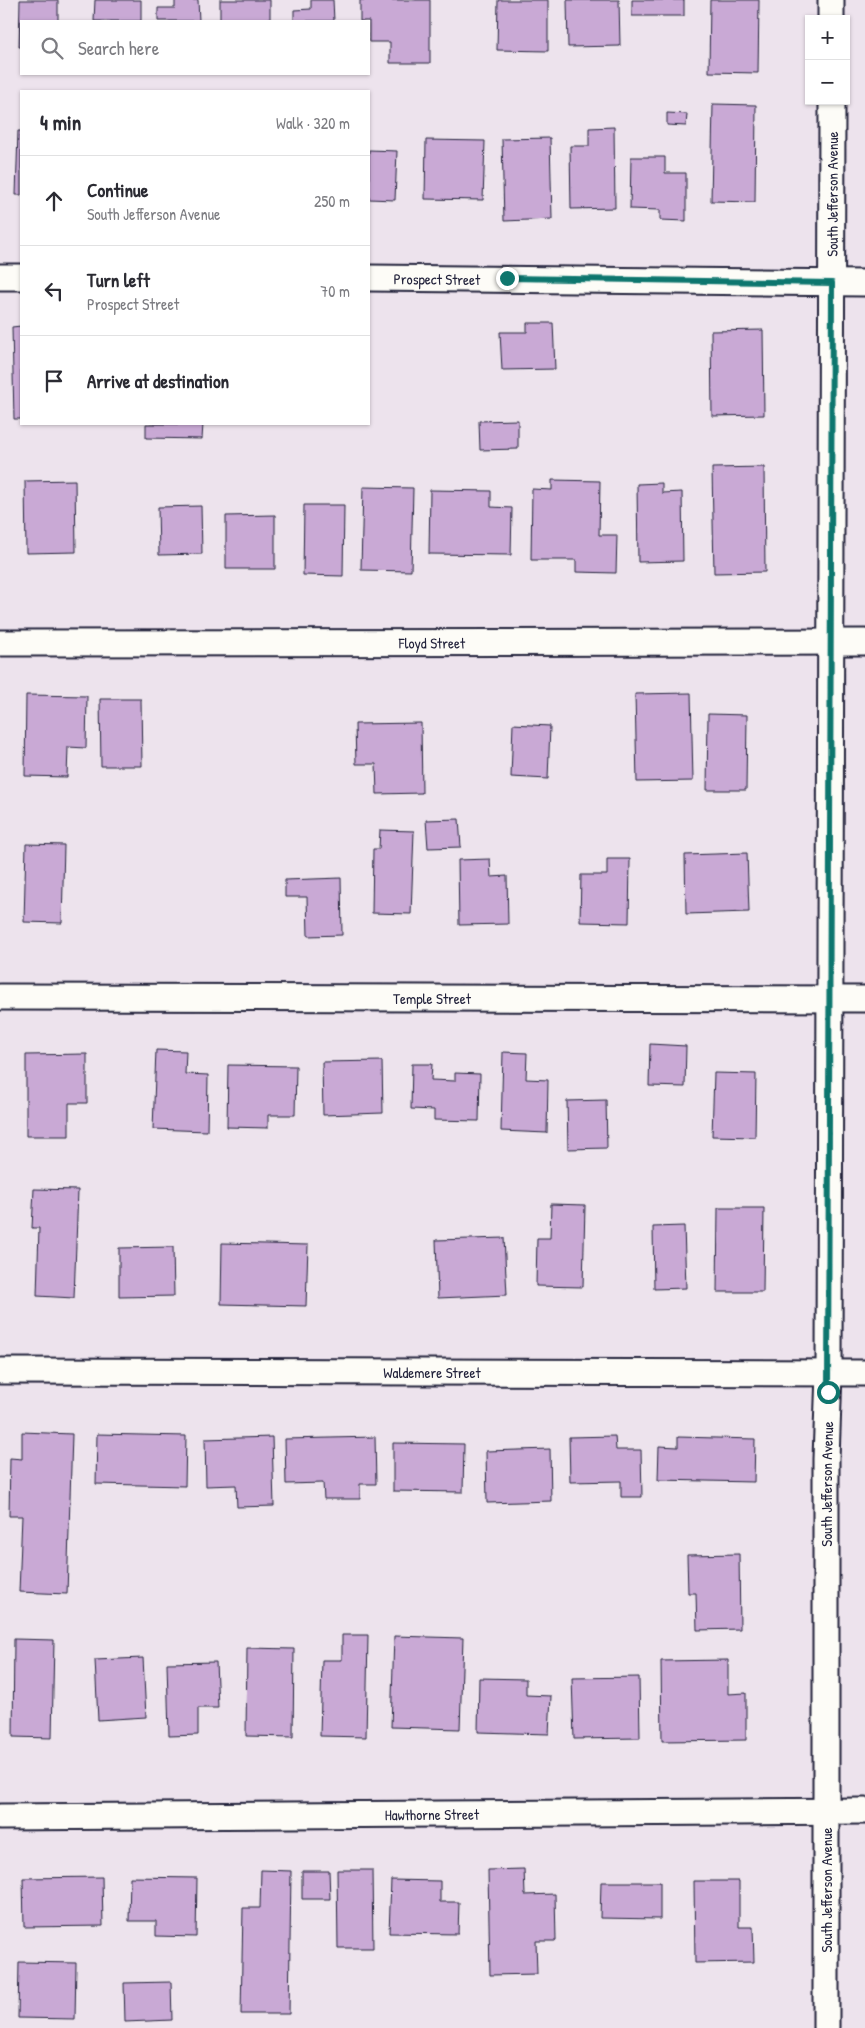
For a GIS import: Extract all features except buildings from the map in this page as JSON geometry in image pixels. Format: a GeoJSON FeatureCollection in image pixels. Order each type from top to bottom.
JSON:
{"type":"FeatureCollection","features":[{"type":"Feature","properties":{"kind":"street"},"geometry":{"type":"LineString","coordinates":[[831,0],[831,15]]}},
{"type":"Feature","properties":{"kind":"street","name":"South Jefferson Avenue"},"geometry":{"type":"LineString","coordinates":[[826,2028],[826,1458],[830,998],[832,105]]}},
{"type":"Feature","properties":{"kind":"street"},"geometry":{"type":"LineString","coordinates":[[0,278],[20,278]]}},
{"type":"Feature","properties":{"kind":"street","name":"Prospect Street"},"geometry":{"type":"LineString","coordinates":[[370,278],[865,283]]}},
{"type":"Feature","properties":{"kind":"street","name":"Floyd Street"},"geometry":{"type":"LineString","coordinates":[[0,643],[865,642]]}},
{"type":"Feature","properties":{"kind":"street","name":"Temple Street"},"geometry":{"type":"LineString","coordinates":[[0,997],[865,999]]}},
{"type":"Feature","properties":{"kind":"street","name":"Waldemere Street"},"geometry":{"type":"LineString","coordinates":[[0,1371],[865,1373]]}},
{"type":"Feature","properties":{"kind":"street","name":"Hawthorne Street"},"geometry":{"type":"LineString","coordinates":[[0,1817],[865,1812]]}},
{"type":"Feature","properties":{"kind":"route"},"geometry":{"type":"LineString","coordinates":[[507,278],[832,283],[828,1392]]}}]}
